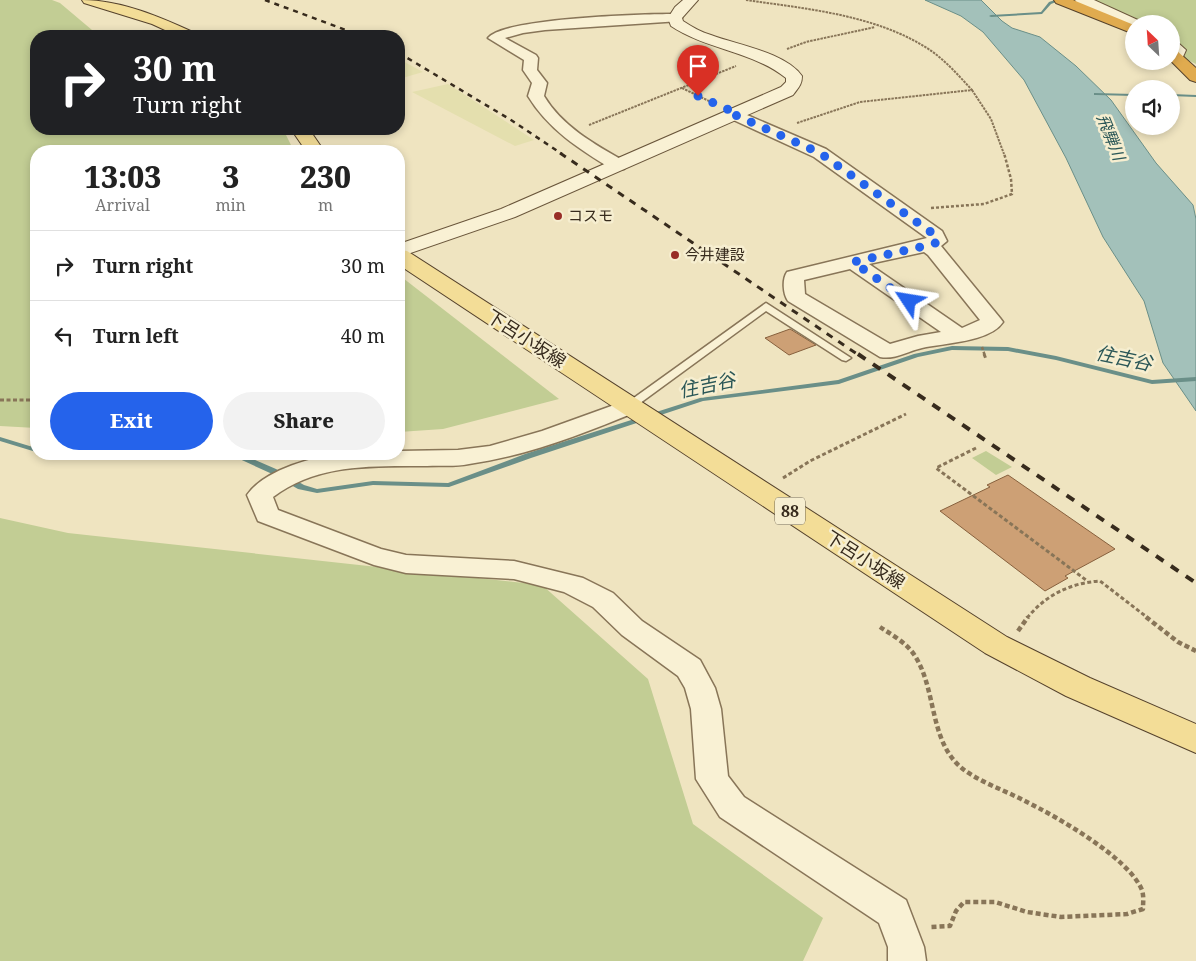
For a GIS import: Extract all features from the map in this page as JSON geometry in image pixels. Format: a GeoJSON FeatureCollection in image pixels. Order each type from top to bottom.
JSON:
{"type":"FeatureCollection","features":[{"type":"Feature","properties":{"kind":"highway"},"geometry":{"type":"LineString","coordinates":[[1061,0],[1125,26]]}},
{"type":"Feature","properties":{"kind":"highway"},"geometry":{"type":"LineString","coordinates":[[1180,59],[1196,77]]}},
{"type":"Feature","properties":{"kind":"main road"},"geometry":{"type":"LineString","coordinates":[[89,0],[157,21],[177,30]]}},
{"type":"Feature","properties":{"kind":"main road","name":"下呂小坂線"},"geometry":{"type":"LineString","coordinates":[[405,260],[628,407],[1006,650],[1078,687],[1196,740]]}},
{"type":"Feature","properties":{"kind":"street"},"geometry":{"type":"LineString","coordinates":[[675,18],[680,10],[691,0]]}},
{"type":"Feature","properties":{"kind":"street"},"geometry":{"type":"LineString","coordinates":[[1082,0],[1125,19]]}},
{"type":"Feature","properties":{"kind":"street"},"geometry":{"type":"LineString","coordinates":[[405,249],[508,213],[787,91],[794,83],[794,76],[787,69],[688,30],[676,22],[675,18]]}},
{"type":"Feature","properties":{"kind":"street"},"geometry":{"type":"LineString","coordinates":[[618,165],[571,133],[542,107],[536,96],[540,83],[530,70],[531,58],[495,38],[520,30],[543,26],[675,18]]}},
{"type":"Feature","properties":{"kind":"street"},"geometry":{"type":"LineString","coordinates":[[735,113],[820,153],[935,235],[938,241],[794,276],[795,297],[888,352],[918,342],[960,336],[993,322],[935,250],[927,245]]}},
{"type":"Feature","properties":{"kind":"street"},"geometry":{"type":"LineString","coordinates":[[853,262],[960,336]]}},
{"type":"Feature","properties":{"kind":"street"},"geometry":{"type":"LineString","coordinates":[[405,458],[465,458],[501,451],[592,422],[628,407]]}},
{"type":"Feature","properties":{"kind":"street"},"geometry":{"type":"LineString","coordinates":[[368,460],[331,463],[306,468],[270,485],[260,495],[267,515],[374,556],[406,564],[514,570],[573,585],[603,600],[632,628],[689,668],[700,688],[706,709],[712,779],[732,807],[893,912],[906,947],[907,961]]}},
{"type":"Feature","properties":{"kind":"lane"},"geometry":{"type":"LineString","coordinates":[[628,407],[766,306],[846,358]]}},
{"type":"Feature","properties":{"kind":"path"},"geometry":{"type":"LineString","coordinates":[[746,0],[812,10],[876,26],[910,39],[930,50],[972,90],[992,122],[1011,177],[1012,194],[1007,198],[985,202],[900,210]]}},
{"type":"Feature","properties":{"kind":"path"},"geometry":{"type":"LineString","coordinates":[[571,133],[748,61],[762,58],[806,42],[876,26]]}},
{"type":"Feature","properties":{"kind":"path"},"geometry":{"type":"LineString","coordinates":[[682,88],[735,113]]}},
{"type":"Feature","properties":{"kind":"path"},"geometry":{"type":"LineString","coordinates":[[773,131],[860,102],[972,90]]}},
{"type":"Feature","properties":{"kind":"path"},"geometry":{"type":"LineString","coordinates":[[0,400],[30,400]]}},
{"type":"Feature","properties":{"kind":"path"},"geometry":{"type":"LineString","coordinates":[[761,493],[810,461],[906,414]]}},
{"type":"Feature","properties":{"kind":"path"},"geometry":{"type":"LineString","coordinates":[[976,448],[936,468],[1087,581]]}},
{"type":"Feature","properties":{"kind":"path"},"geometry":{"type":"LineString","coordinates":[[1006,650],[1026,620],[1048,598],[1087,581],[1100,581],[1178,642],[1196,651]]}},
{"type":"Feature","properties":{"kind":"path"},"geometry":{"type":"LineString","coordinates":[[880,627],[898,638],[914,655],[928,683],[934,715],[944,746],[962,768],[989,786],[1024,801],[1100,846],[1133,876],[1144,895],[1143,908],[1127,914],[1061,917],[1027,912],[996,902],[964,902],[956,911],[950,926],[899,928]]}},
{"type":"Feature","properties":{"kind":"shaded area"},"geometry":{"type":"Polygon","coordinates":[[[405,62],[423,72],[405,77],[405,62]]]}},
{"type":"Feature","properties":{"kind":"shaded area"},"geometry":{"type":"Polygon","coordinates":[[[448,84],[534,140],[515,146],[412,92],[448,84]]]}},
{"type":"Feature","properties":{"kind":"green space"},"geometry":{"type":"Polygon","coordinates":[[[0,0],[52,0],[60,3],[92,30],[30,30],[30,135],[286,135],[291,145],[30,145],[30,428],[0,426],[0,0]]]}},
{"type":"Feature","properties":{"kind":"green space"},"geometry":{"type":"Polygon","coordinates":[[[1083,0],[1196,0],[1196,64],[1180,56],[1180,15],[1125,15],[1125,20],[1083,0]]]}},
{"type":"Feature","properties":{"kind":"green space"},"geometry":{"type":"Polygon","coordinates":[[[405,280],[559,399],[443,429],[405,432],[405,280]]]}},
{"type":"Feature","properties":{"kind":"green space"},"geometry":{"type":"Polygon","coordinates":[[[986,451],[1012,467],[996,475],[972,458],[986,451]]]}},
{"type":"Feature","properties":{"kind":"green space"},"geometry":{"type":"Polygon","coordinates":[[[0,518],[68,533],[542,585],[648,679],[693,824],[823,918],[803,961],[0,961],[0,518]]]}},
{"type":"Feature","properties":{"kind":"water","name":"飛騨川"},"geometry":{"type":"Polygon","coordinates":[[[925,0],[981,0],[1002,21],[1012,28],[1040,37],[1076,66],[1111,100],[1125,120],[1125,135],[1136,135],[1156,163],[1193,205],[1196,219],[1196,411],[1163,363],[1144,301],[1103,237],[1066,158],[1024,80],[983,32],[961,16],[925,0]]]}},
{"type":"Feature","properties":{"kind":"building"},"geometry":{"type":"Polygon","coordinates":[[[790,329],[816,345],[789,355],[765,338],[790,329]]]}},
{"type":"Feature","properties":{"kind":"building"},"geometry":{"type":"Polygon","coordinates":[[[1008,475],[1115,549],[1065,576],[1068,578],[1045,591],[940,511],[990,487],[987,485],[1008,475]]]}},
{"type":"Feature","properties":{"kind":"waterway"},"geometry":{"type":"LineString","coordinates":[[991,16],[1042,13],[1050,3],[1059,0]]}},
{"type":"Feature","properties":{"kind":"waterway"},"geometry":{"type":"LineString","coordinates":[[1096,94],[1125,95]]}},
{"type":"Feature","properties":{"kind":"waterway"},"geometry":{"type":"LineString","coordinates":[[1180,95],[1196,96]]}},
{"type":"Feature","properties":{"kind":"waterway","name":"住吉谷"},"geometry":{"type":"LineString","coordinates":[[249,460],[301,487],[317,491],[373,483],[449,485],[528,456],[702,399],[839,382],[916,355],[952,348],[1008,349],[1056,358],[1152,382],[1196,379]]}},
{"type":"Feature","properties":{"kind":"waterway","name":"住吉谷"},"geometry":{"type":"LineString","coordinates":[[0,439],[30,448]]}},
{"type":"Feature","properties":{"kind":"railway"},"geometry":{"type":"LineString","coordinates":[[265,0],[346,30]]}},
{"type":"Feature","properties":{"kind":"railway"},"geometry":{"type":"LineString","coordinates":[[405,57],[511,120],[562,154]]}},
{"type":"Feature","properties":{"kind":"railway"},"geometry":{"type":"LineString","coordinates":[[560,153],[860,356]]}},
{"type":"Feature","properties":{"kind":"railway"},"geometry":{"type":"LineString","coordinates":[[858,354],[1196,583]]}},
{"type":"Feature","properties":{"kind":"place","name":"コスモ"},"geometry":{"type":"Point","coordinates":[558,216]}},
{"type":"Feature","properties":{"kind":"place","name":"今井建設"},"geometry":{"type":"Point","coordinates":[675,255]}},
{"type":"Feature","properties":{"kind":"route"},"geometry":{"type":"LineString","coordinates":[[698,96],[820,153],[935,235],[938,241],[934,244],[853,262],[863,271],[909,301]]}}]}
